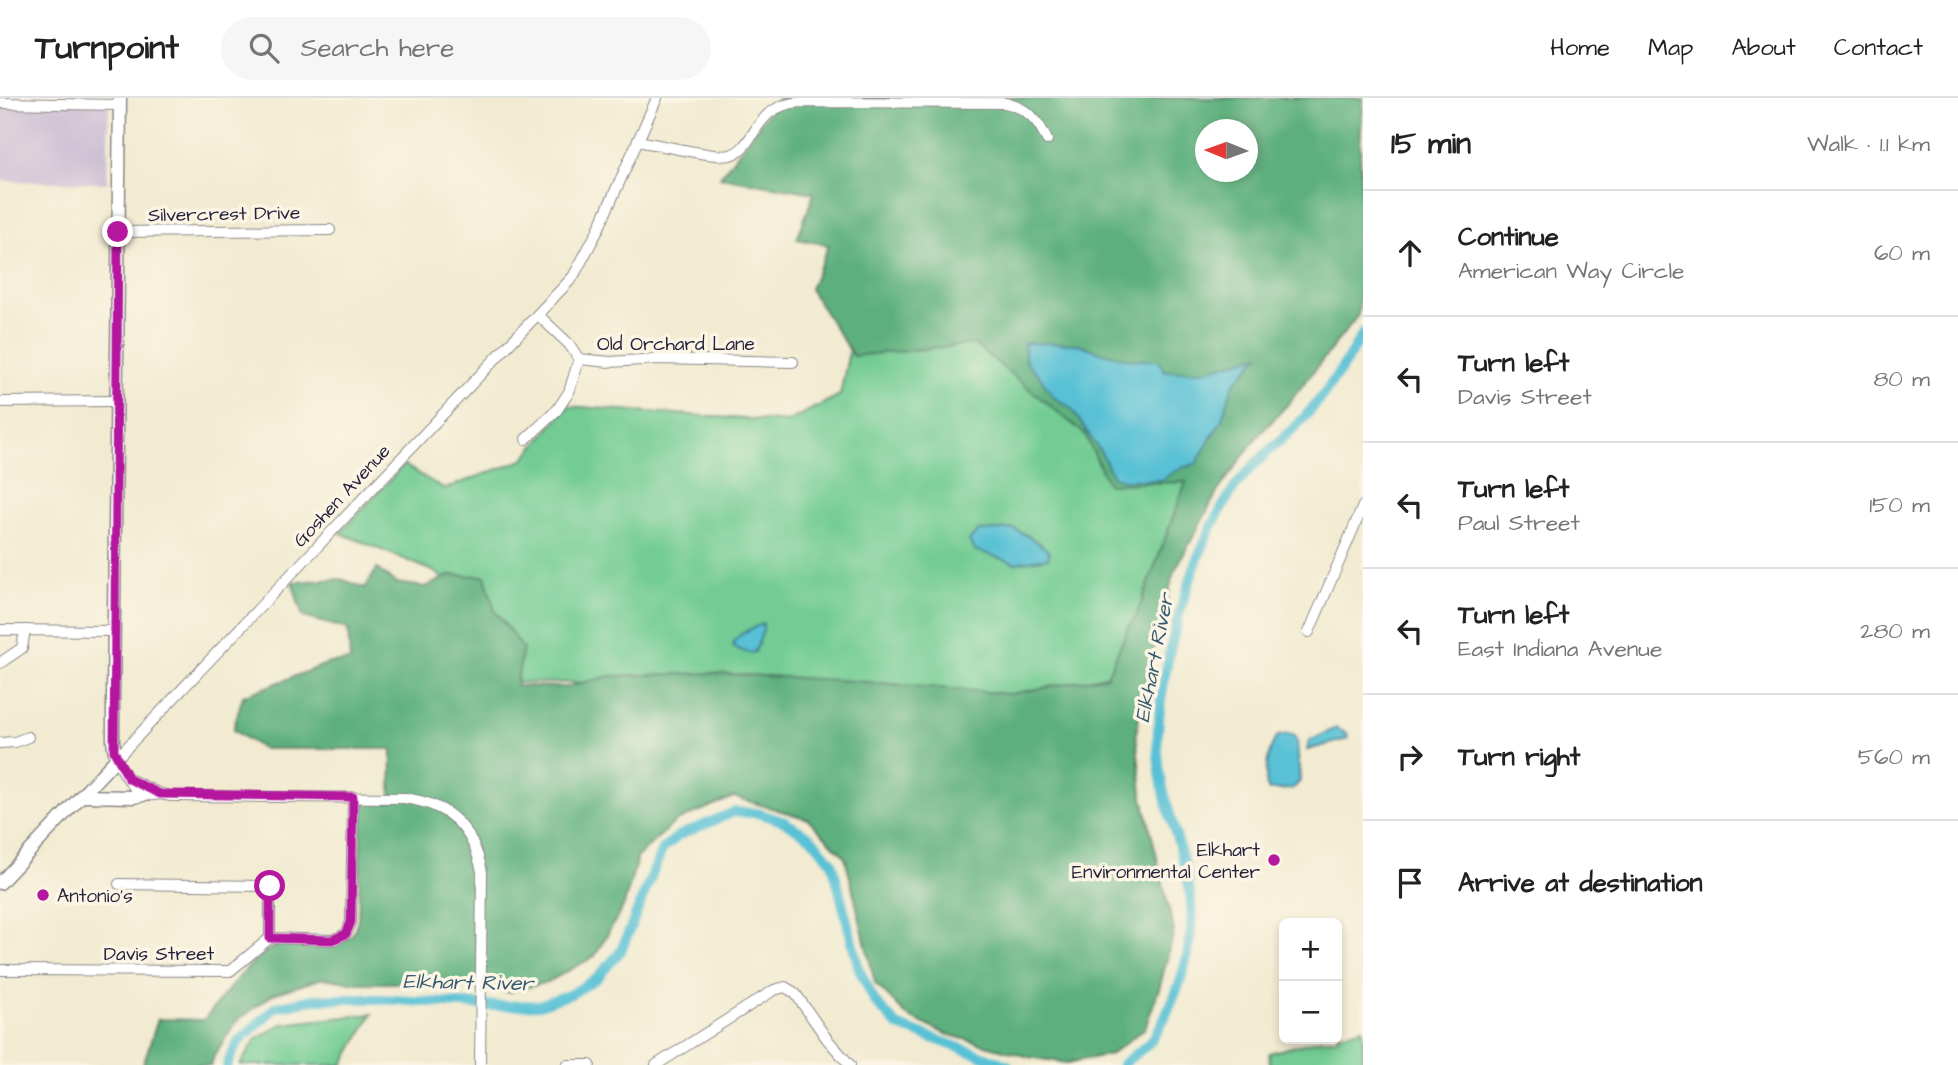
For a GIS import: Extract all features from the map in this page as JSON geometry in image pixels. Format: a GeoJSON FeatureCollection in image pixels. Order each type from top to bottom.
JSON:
{"type":"FeatureCollection","features":[{"type":"Feature","properties":{"kind":"main road"},"geometry":{"type":"LineString","coordinates":[[117,759],[113,741],[120,102]]}},
{"type":"Feature","properties":{"kind":"main road","name":"Goshen Avenue"},"geometry":{"type":"LineString","coordinates":[[0,883],[117,759]]}},
{"type":"Feature","properties":{"kind":"main road"},"geometry":{"type":"LineString","coordinates":[[83,796],[143,795]]}},
{"type":"Feature","properties":{"kind":"street","name":"Goshen Avenue"},"geometry":{"type":"LineString","coordinates":[[117,759],[573,277],[657,98]]}},
{"type":"Feature","properties":{"kind":"street"},"geometry":{"type":"LineString","coordinates":[[0,103],[120,102]]}},
{"type":"Feature","properties":{"kind":"street"},"geometry":{"type":"LineString","coordinates":[[638,141],[715,156],[732,155],[739,151],[766,116],[784,105],[802,102],[1005,103],[1027,111],[1039,122],[1047,140]]}},
{"type":"Feature","properties":{"kind":"street","name":"Silvercrest Drive"},"geometry":{"type":"LineString","coordinates":[[118,232],[330,230]]}},
{"type":"Feature","properties":{"kind":"street","name":"Old Orchard Lane"},"geometry":{"type":"LineString","coordinates":[[538,315],[569,344],[579,359],[610,362],[657,359],[793,362]]}},
{"type":"Feature","properties":{"kind":"street"},"geometry":{"type":"LineString","coordinates":[[526,439],[557,410],[569,392],[579,359]]}},
{"type":"Feature","properties":{"kind":"street"},"geometry":{"type":"LineString","coordinates":[[0,401],[116,401]]}},
{"type":"Feature","properties":{"kind":"street"},"geometry":{"type":"LineString","coordinates":[[1309,632],[1363,506]]}},
{"type":"Feature","properties":{"kind":"street"},"geometry":{"type":"LineString","coordinates":[[0,629],[114,631]]}},
{"type":"Feature","properties":{"kind":"street"},"geometry":{"type":"LineString","coordinates":[[0,663],[22,648],[25,630]]}},
{"type":"Feature","properties":{"kind":"street"},"geometry":{"type":"LineString","coordinates":[[0,743],[15,742],[28,737]]}},
{"type":"Feature","properties":{"kind":"street"},"geometry":{"type":"LineString","coordinates":[[117,759],[135,790],[151,797],[160,794],[404,798],[444,810],[464,828],[478,853],[482,872],[480,1065]]}},
{"type":"Feature","properties":{"kind":"street"},"geometry":{"type":"LineString","coordinates":[[129,779],[160,794]]}},
{"type":"Feature","properties":{"kind":"street"},"geometry":{"type":"LineString","coordinates":[[118,884],[270,886],[270,938],[332,940],[346,934],[351,922],[353,797]]}},
{"type":"Feature","properties":{"kind":"street","name":"Davis Street"},"geometry":{"type":"LineString","coordinates":[[0,970],[230,971],[270,938]]}},
{"type":"Feature","properties":{"kind":"street"},"geometry":{"type":"LineString","coordinates":[[656,1065],[774,990],[785,987],[795,993],[827,1040],[850,1065]]}},
{"type":"Feature","properties":{"kind":"street"},"geometry":{"type":"LineString","coordinates":[[567,1065],[590,1065]]}},
{"type":"Feature","properties":{"kind":"shaded area"},"geometry":{"type":"Polygon","coordinates":[[[0,98],[109,98],[107,183],[0,181],[0,98]]]}},
{"type":"Feature","properties":{"kind":"green space"},"geometry":{"type":"Polygon","coordinates":[[[779,98],[1363,98],[1360,146],[1363,267],[1358,315],[1287,405],[1257,437],[1218,491],[1174,572],[1151,659],[1136,733],[1142,793],[1174,931],[1160,986],[1145,1028],[1111,1054],[1067,1063],[1029,1057],[946,1034],[907,1016],[875,983],[845,857],[808,819],[734,797],[676,821],[638,856],[624,905],[595,956],[548,982],[509,992],[436,983],[355,983],[323,978],[273,994],[237,1021],[211,1065],[143,1065],[158,1019],[204,1020],[238,978],[268,950],[286,944],[343,940],[352,936],[358,920],[362,803],[391,802],[392,749],[263,749],[233,730],[243,696],[329,663],[350,661],[348,629],[303,617],[292,582],[341,579],[365,588],[377,569],[396,583],[426,587],[450,575],[485,576],[495,611],[523,648],[516,686],[566,687],[610,676],[713,673],[1010,694],[1107,676],[1129,626],[1136,617],[1186,482],[1108,484],[1085,434],[974,344],[853,356],[810,289],[829,245],[797,239],[814,193],[720,177],[779,98]]]}},
{"type":"Feature","properties":{"kind":"green space"},"geometry":{"type":"Polygon","coordinates":[[[992,316],[1221,462],[1107,676],[1004,701],[690,682],[509,683],[485,609],[433,571],[340,533],[404,465],[444,489],[523,460],[568,406],[787,422],[840,395],[851,342],[992,316]]]}},
{"type":"Feature","properties":{"kind":"green space"},"geometry":{"type":"Polygon","coordinates":[[[372,1014],[343,1065],[240,1065],[256,1039],[282,1024],[372,1014]]]}},
{"type":"Feature","properties":{"kind":"green space"},"geometry":{"type":"Polygon","coordinates":[[[1363,1028],[1363,1065],[1270,1065],[1269,1053],[1303,1044],[1342,1044],[1342,1034],[1363,1028]]]}},
{"type":"Feature","properties":{"kind":"water"},"geometry":{"type":"Polygon","coordinates":[[[1024,343],[1079,344],[1134,360],[1158,360],[1165,371],[1203,371],[1260,355],[1234,383],[1221,421],[1196,464],[1181,468],[1161,480],[1124,480],[1113,477],[1102,454],[1071,408],[1054,397],[1026,362],[1024,343]]]}},
{"type":"Feature","properties":{"kind":"water"},"geometry":{"type":"Polygon","coordinates":[[[1014,529],[1042,546],[1050,553],[1048,558],[1015,563],[975,550],[969,541],[979,531],[1014,529]]]}},
{"type":"Feature","properties":{"kind":"water"},"geometry":{"type":"Polygon","coordinates":[[[763,623],[755,652],[748,653],[735,648],[733,645],[738,637],[763,623]]]}},
{"type":"Feature","properties":{"kind":"water"},"geometry":{"type":"Polygon","coordinates":[[[1336,728],[1347,734],[1348,739],[1307,750],[1309,741],[1336,728]]]}},
{"type":"Feature","properties":{"kind":"water"},"geometry":{"type":"Polygon","coordinates":[[[1289,734],[1297,741],[1300,781],[1293,789],[1269,790],[1266,771],[1269,754],[1278,736],[1289,734]]]}},
{"type":"Feature","properties":{"kind":"waterway","name":"Elkhart River"},"geometry":{"type":"LineString","coordinates":[[1122,1065],[1151,1041],[1164,1019],[1184,969],[1191,934],[1188,881],[1163,789],[1158,751],[1166,669],[1183,601],[1208,536],[1239,482],[1317,402],[1363,333]]}},
{"type":"Feature","properties":{"kind":"waterway","name":"Elkhart River"},"geometry":{"type":"LineString","coordinates":[[227,1065],[237,1043],[276,1007],[314,999],[378,999],[496,1006],[539,1005],[571,994],[597,978],[621,951],[662,850],[678,836],[734,812],[757,813],[785,822],[811,838],[832,862],[859,969],[875,1002],[898,1026],[1008,1065]]}},
{"type":"Feature","properties":{"kind":"place","name":"Elkhart Environmental Center"},"geometry":{"type":"Point","coordinates":[1274,860]}},
{"type":"Feature","properties":{"kind":"place","name":"Antonio's"},"geometry":{"type":"Point","coordinates":[43,895]}},
{"type":"Feature","properties":{"kind":"route"},"geometry":{"type":"LineString","coordinates":[[118,232],[114,751],[129,779],[160,794],[353,797],[351,922],[346,934],[332,940],[270,938],[270,886]]}}]}
